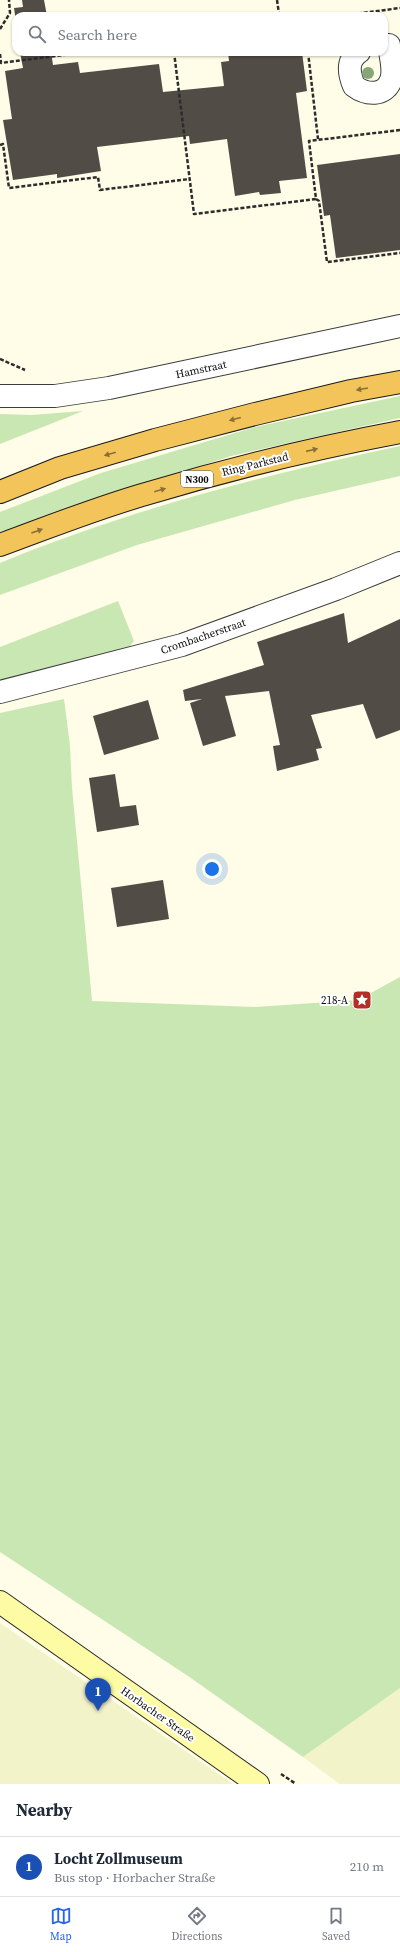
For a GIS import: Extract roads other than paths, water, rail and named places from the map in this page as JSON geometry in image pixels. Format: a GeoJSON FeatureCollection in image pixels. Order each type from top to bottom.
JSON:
{"type":"FeatureCollection","features":[{"type":"Feature","properties":{"kind":"highway"},"geometry":{"type":"LineString","coordinates":[[0,492],[60,468],[155,440],[344,392],[400,382]]}},
{"type":"Feature","properties":{"kind":"highway","name":"Ring Parkstad"},"geometry":{"type":"LineString","coordinates":[[0,545],[148,493],[273,458],[400,432]]}},
{"type":"Feature","properties":{"kind":"main road","name":"Horbacher Straße"},"geometry":{"type":"LineString","coordinates":[[0,1602],[258,1784]]}},
{"type":"Feature","properties":{"kind":"street"},"geometry":{"type":"LineString","coordinates":[[355,56],[350,61],[349,70],[354,86],[369,94],[377,93],[387,87],[391,80],[391,45]]}},
{"type":"Feature","properties":{"kind":"street","name":"Hamstraat"},"geometry":{"type":"LineString","coordinates":[[0,396],[55,396],[109,388],[400,326]]}},
{"type":"Feature","properties":{"kind":"street","name":"Crombacherstraat"},"geometry":{"type":"LineString","coordinates":[[0,692],[182,645],[336,589],[400,563]]}},
{"type":"Feature","properties":{"kind":"place","name":"218-A"},"geometry":{"type":"Point","coordinates":[362,1000]}},
{"type":"Feature","properties":{"kind":"place","name":"Locht Zollmuseum"},"geometry":{"type":"Point","coordinates":[98,1711]}}]}
